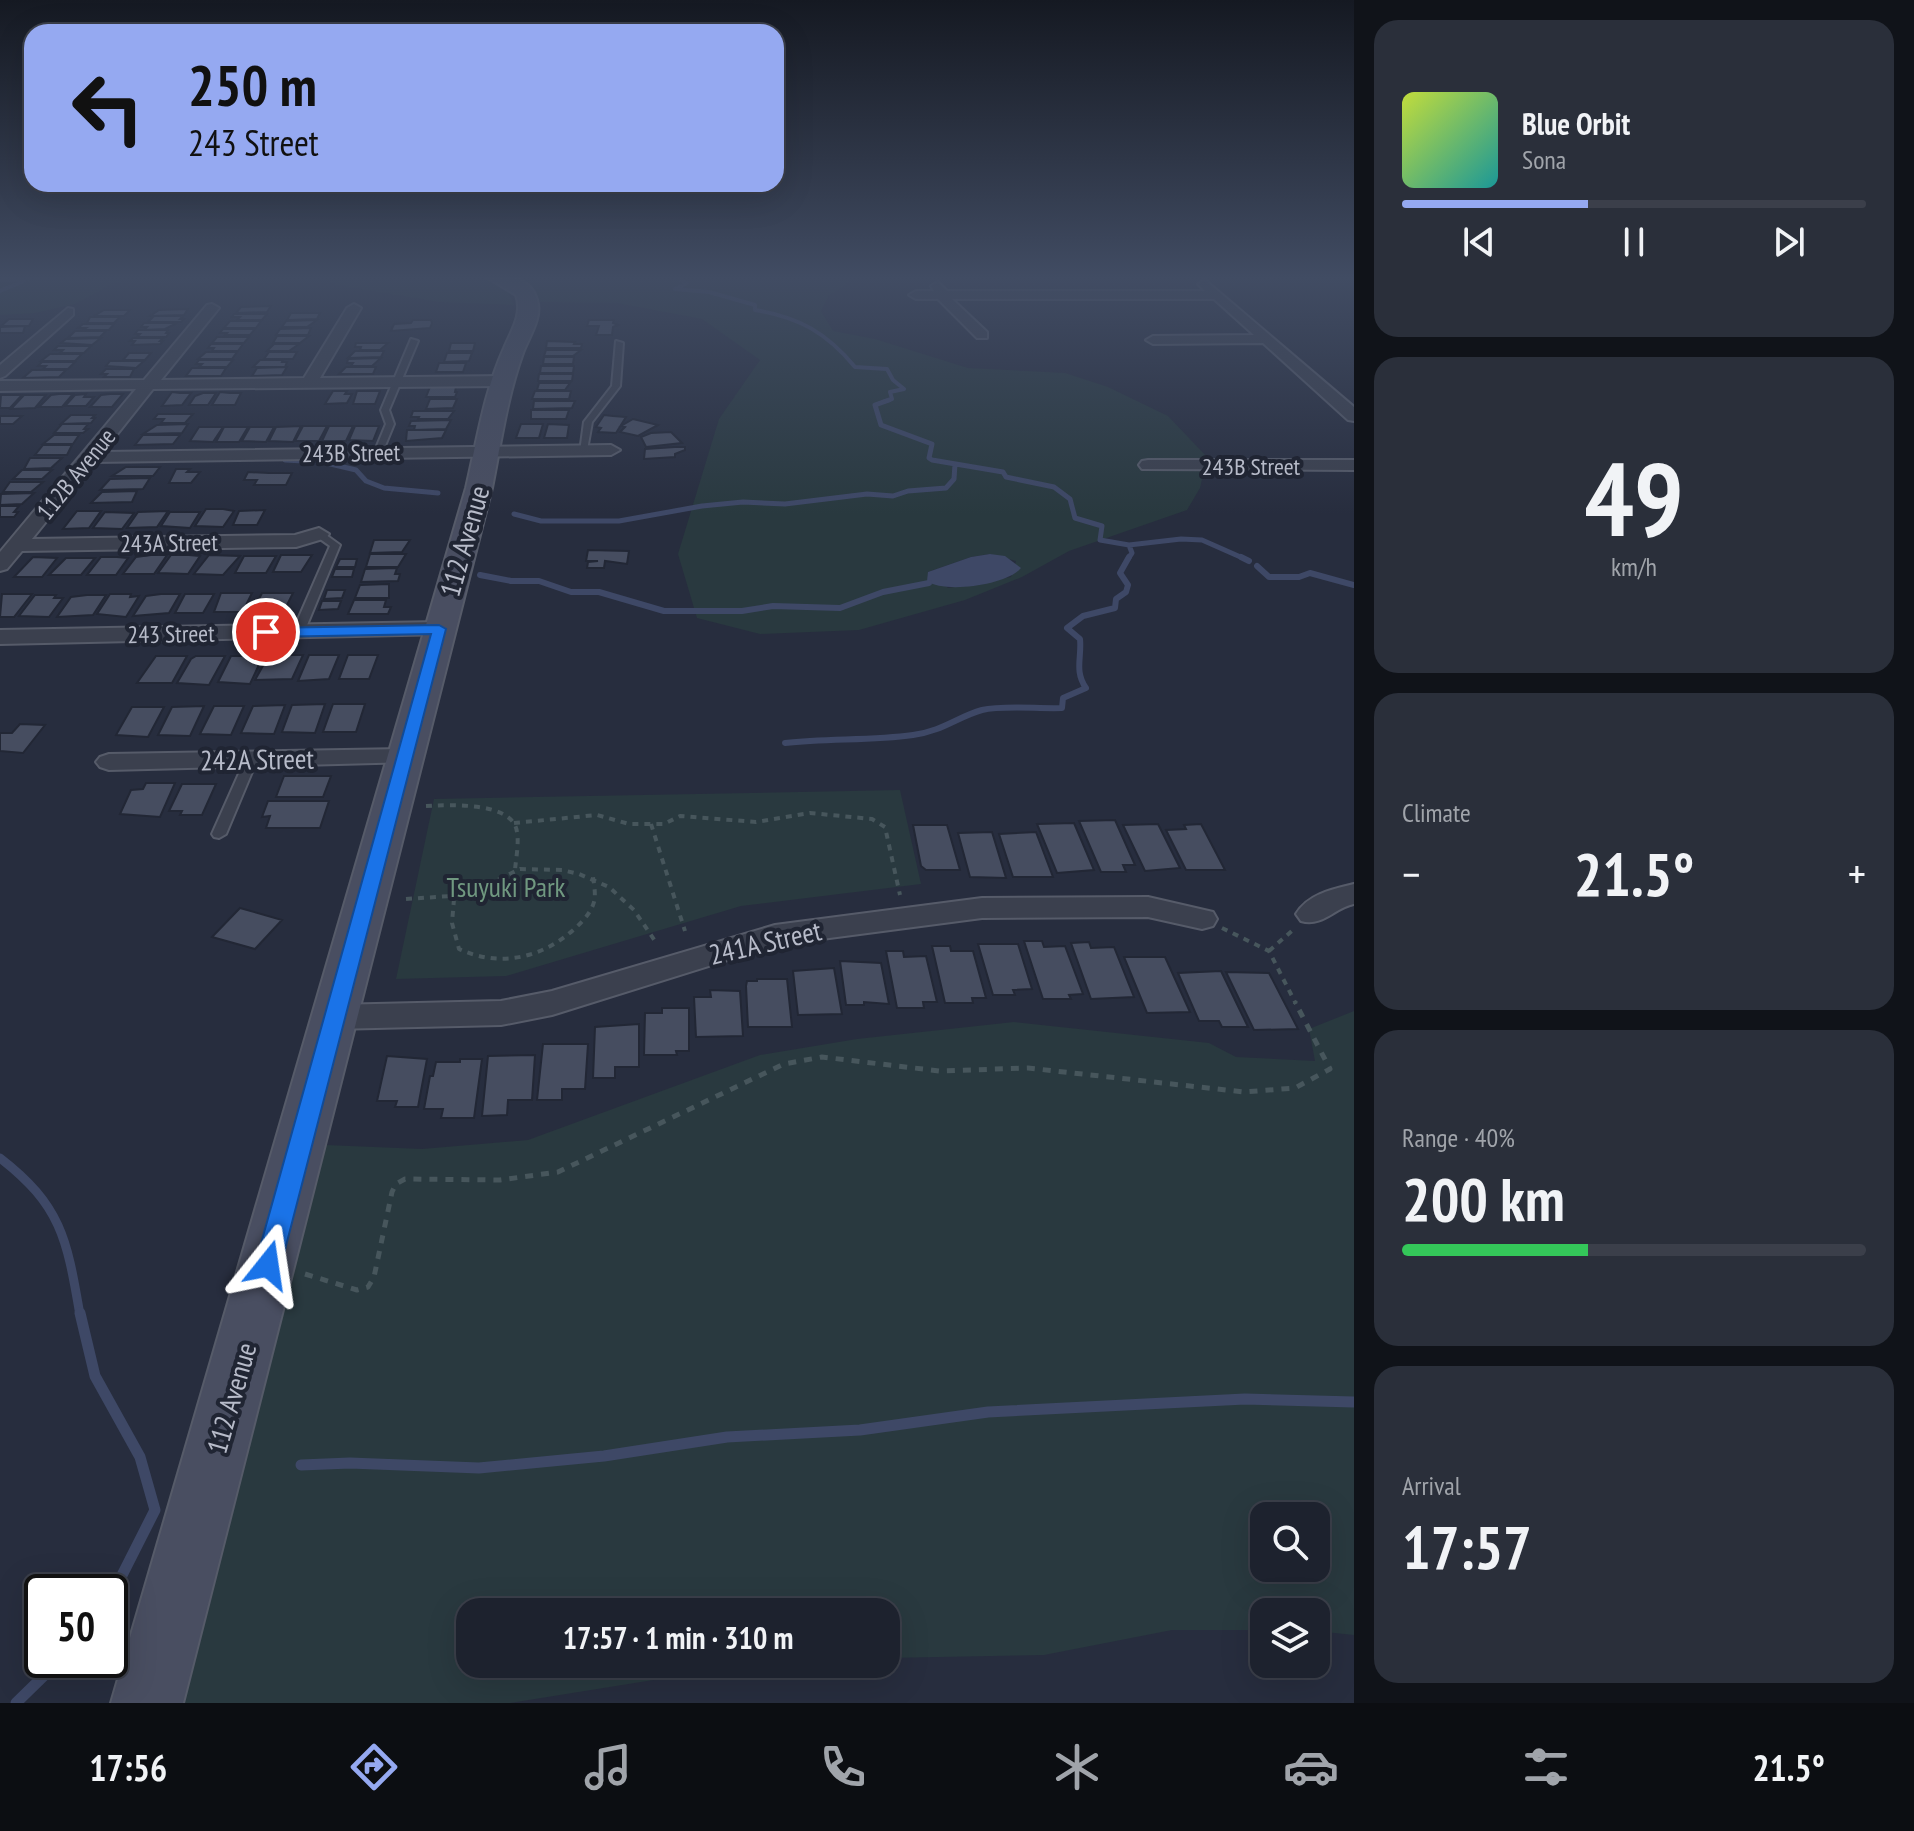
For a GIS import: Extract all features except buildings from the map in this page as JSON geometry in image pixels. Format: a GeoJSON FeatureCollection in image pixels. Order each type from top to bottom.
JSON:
{"type":"FeatureCollection","features":[{"type":"Feature","properties":{"kind":"main road","name":"112 Avenue"},"geometry":{"type":"LineString","coordinates":[[147,1703],[513,355]]}},
{"type":"Feature","properties":{"kind":"street"},"geometry":{"type":"LineString","coordinates":[[0,373],[20,355]]}},
{"type":"Feature","properties":{"kind":"street","name":"112B Avenue"},"geometry":{"type":"LineString","coordinates":[[0,565],[173,355]]}},
{"type":"Feature","properties":{"kind":"street"},"geometry":{"type":"LineString","coordinates":[[310,382],[326,355]]}},
{"type":"Feature","properties":{"kind":"street"},"geometry":{"type":"LineString","coordinates":[[1286,355],[1354,416]]}},
{"type":"Feature","properties":{"kind":"street"},"geometry":{"type":"LineString","coordinates":[[0,386],[504,381]]}},
{"type":"Feature","properties":{"kind":"street","name":"243B Street"},"geometry":{"type":"LineString","coordinates":[[91,457],[611,450]]}},
{"type":"Feature","properties":{"kind":"street","name":"243B Street"},"geometry":{"type":"LineString","coordinates":[[1148,465],[1354,465]]}},
{"type":"Feature","properties":{"kind":"street","name":"243A Street"},"geometry":{"type":"LineString","coordinates":[[18,545],[296,541],[319,534]]}},
{"type":"Feature","properties":{"kind":"street","name":"243 Street"},"geometry":{"type":"LineString","coordinates":[[0,637],[439,629]]}},
{"type":"Feature","properties":{"kind":"street","name":"242A Street"},"geometry":{"type":"LineString","coordinates":[[109,762],[404,757]]}},
{"type":"Feature","properties":{"kind":"street"},"geometry":{"type":"LineString","coordinates":[[1311,914],[1335,898],[1354,894]]}},
{"type":"Feature","properties":{"kind":"street","name":"241A Street"},"geometry":{"type":"LineString","coordinates":[[334,1017],[501,1013],[552,1003],[775,935],[982,908],[1148,907],[1202,919]]}},
{"type":"Feature","properties":{"kind":"lane"},"geometry":{"type":"LineString","coordinates":[[378,453],[390,424],[385,410],[408,355]]}},
{"type":"Feature","properties":{"kind":"lane"},"geometry":{"type":"LineString","coordinates":[[583,450],[588,422],[616,386],[618,355]]}},
{"type":"Feature","properties":{"kind":"lane"},"geometry":{"type":"LineString","coordinates":[[295,632],[301,625],[335,545],[319,534]]}},
{"type":"Feature","properties":{"kind":"lane"},"geometry":{"type":"LineString","coordinates":[[219,834],[251,760]]}},
{"type":"Feature","properties":{"kind":"path"},"geometry":{"type":"LineString","coordinates":[[426,806],[469,805],[504,813],[517,829],[515,870]]}},
{"type":"Feature","properties":{"kind":"path"},"geometry":{"type":"LineString","coordinates":[[514,823],[597,815],[629,824],[664,824],[680,816],[756,822],[810,813],[872,819],[885,827],[900,895]]}},
{"type":"Feature","properties":{"kind":"path"},"geometry":{"type":"LineString","coordinates":[[651,824],[685,931]]}},
{"type":"Feature","properties":{"kind":"path"},"geometry":{"type":"LineString","coordinates":[[406,899],[454,899],[494,884],[515,870],[557,869],[593,877],[620,895],[640,916],[655,941]]}},
{"type":"Feature","properties":{"kind":"path"},"geometry":{"type":"LineString","coordinates":[[454,899],[452,923],[459,949],[477,957],[516,959],[547,950],[580,925],[595,901],[593,877]]}},
{"type":"Feature","properties":{"kind":"path"},"geometry":{"type":"LineString","coordinates":[[1269,951],[1311,914]]}},
{"type":"Feature","properties":{"kind":"path"},"geometry":{"type":"LineString","coordinates":[[303,1273],[357,1290],[368,1287],[374,1277],[392,1192],[396,1184],[405,1179],[506,1181],[533,1179],[558,1172],[784,1064],[808,1057],[939,1071],[1028,1068],[1244,1092],[1295,1088],[1330,1069],[1269,951],[1202,919]]}},
{"type":"Feature","properties":{"kind":"green space"},"geometry":{"type":"Polygon","coordinates":[[[754,355],[928,355],[968,368],[1065,373],[1108,387],[1168,416],[1207,457],[1200,488],[1187,510],[1069,551],[1022,577],[965,600],[859,630],[760,634],[697,618],[678,554],[719,419],[760,360],[754,355]],[[990,554],[971,557],[928,572],[948,588],[1011,577],[1016,561],[990,554]]]}},
{"type":"Feature","properties":{"kind":"green space","name":"Tsuyuki Park"},"geometry":{"type":"Polygon","coordinates":[[[900,790],[921,884],[741,906],[506,976],[396,979],[434,799],[900,790]]]}},
{"type":"Feature","properties":{"kind":"green space"},"geometry":{"type":"Polygon","coordinates":[[[1354,1011],[1354,1635],[1330,1632],[1330,1598],[1250,1598],[1250,1630],[1172,1630],[1044,1655],[900,1658],[900,1598],[456,1598],[456,1678],[666,1678],[510,1703],[147,1703],[302,1144],[422,1149],[528,1140],[760,1055],[857,1039],[1014,1022],[1209,1043],[1236,1057],[1315,1061],[1309,1029],[1354,1011]]]}},
{"type":"Feature","properties":{"kind":"water"},"geometry":{"type":"Polygon","coordinates":[[[990,554],[1005,556],[1021,568],[1003,579],[976,586],[947,587],[927,581],[928,572],[971,557],[990,554]]]}},
{"type":"Feature","properties":{"kind":"waterway"},"geometry":{"type":"LineString","coordinates":[[844,355],[855,367],[887,369],[893,380],[904,389],[890,392],[892,399],[889,400]]}},
{"type":"Feature","properties":{"kind":"waterway"},"geometry":{"type":"LineString","coordinates":[[883,402],[889,400]]}},
{"type":"Feature","properties":{"kind":"waterway"},"geometry":{"type":"LineString","coordinates":[[889,400],[875,405],[881,425],[932,444],[929,458],[932,460],[1003,472],[1006,477],[1054,487],[1070,499],[1075,518],[1102,526],[1100,540],[1129,545]]}},
{"type":"Feature","properties":{"kind":"waterway"},"geometry":{"type":"LineString","coordinates":[[285,460],[322,462],[356,470],[366,481],[384,488],[438,493]]}},
{"type":"Feature","properties":{"kind":"waterway"},"geometry":{"type":"LineString","coordinates":[[514,514],[541,521],[619,521],[743,502],[785,504],[867,494],[893,496],[908,491],[946,488],[954,479],[955,464]]}},
{"type":"Feature","properties":{"kind":"waterway"},"geometry":{"type":"LineString","coordinates":[[1129,545],[1181,539],[1202,540],[1245,559]]}},
{"type":"Feature","properties":{"kind":"waterway"},"geometry":{"type":"LineString","coordinates":[[1128,559],[1132,553],[1129,545]]}},
{"type":"Feature","properties":{"kind":"waterway"},"geometry":{"type":"LineString","coordinates":[[785,743],[913,735],[982,710],[1062,708],[1063,698],[1086,688],[1079,670],[1080,639],[1067,628],[1083,616],[1115,608],[1116,599],[1126,592],[1128,585],[1120,573],[1129,557]]}},
{"type":"Feature","properties":{"kind":"waterway"},"geometry":{"type":"LineString","coordinates":[[1241,557],[1245,559]]}},
{"type":"Feature","properties":{"kind":"waterway"},"geometry":{"type":"LineString","coordinates":[[1245,559],[1249,561]]}},
{"type":"Feature","properties":{"kind":"waterway"},"geometry":{"type":"LineString","coordinates":[[1257,566],[1269,577],[1299,577],[1310,573],[1354,585]]}},
{"type":"Feature","properties":{"kind":"waterway"},"geometry":{"type":"LineString","coordinates":[[480,575],[511,581],[539,581],[571,592],[599,592],[664,611],[742,611],[773,606],[840,608],[883,592],[929,583]]}},
{"type":"Feature","properties":{"kind":"waterway"},"geometry":{"type":"LineString","coordinates":[[0,1158],[37,1192],[58,1226],[71,1266],[80,1315]]}},
{"type":"Feature","properties":{"kind":"waterway"},"geometry":{"type":"LineString","coordinates":[[80,1313],[95,1376],[140,1457],[155,1510],[123,1574]]}},
{"type":"Feature","properties":{"kind":"waterway"},"geometry":{"type":"LineString","coordinates":[[301,1465],[350,1463],[479,1468],[604,1456],[727,1437],[860,1430],[988,1412],[1245,1399],[1354,1402]]}},
{"type":"Feature","properties":{"kind":"waterway"},"geometry":{"type":"LineString","coordinates":[[16,1703],[42,1678]]}},
{"type":"Feature","properties":{"kind":"route"},"geometry":{"type":"LineString","coordinates":[[266,632],[439,629],[268,1265]]}}]}
